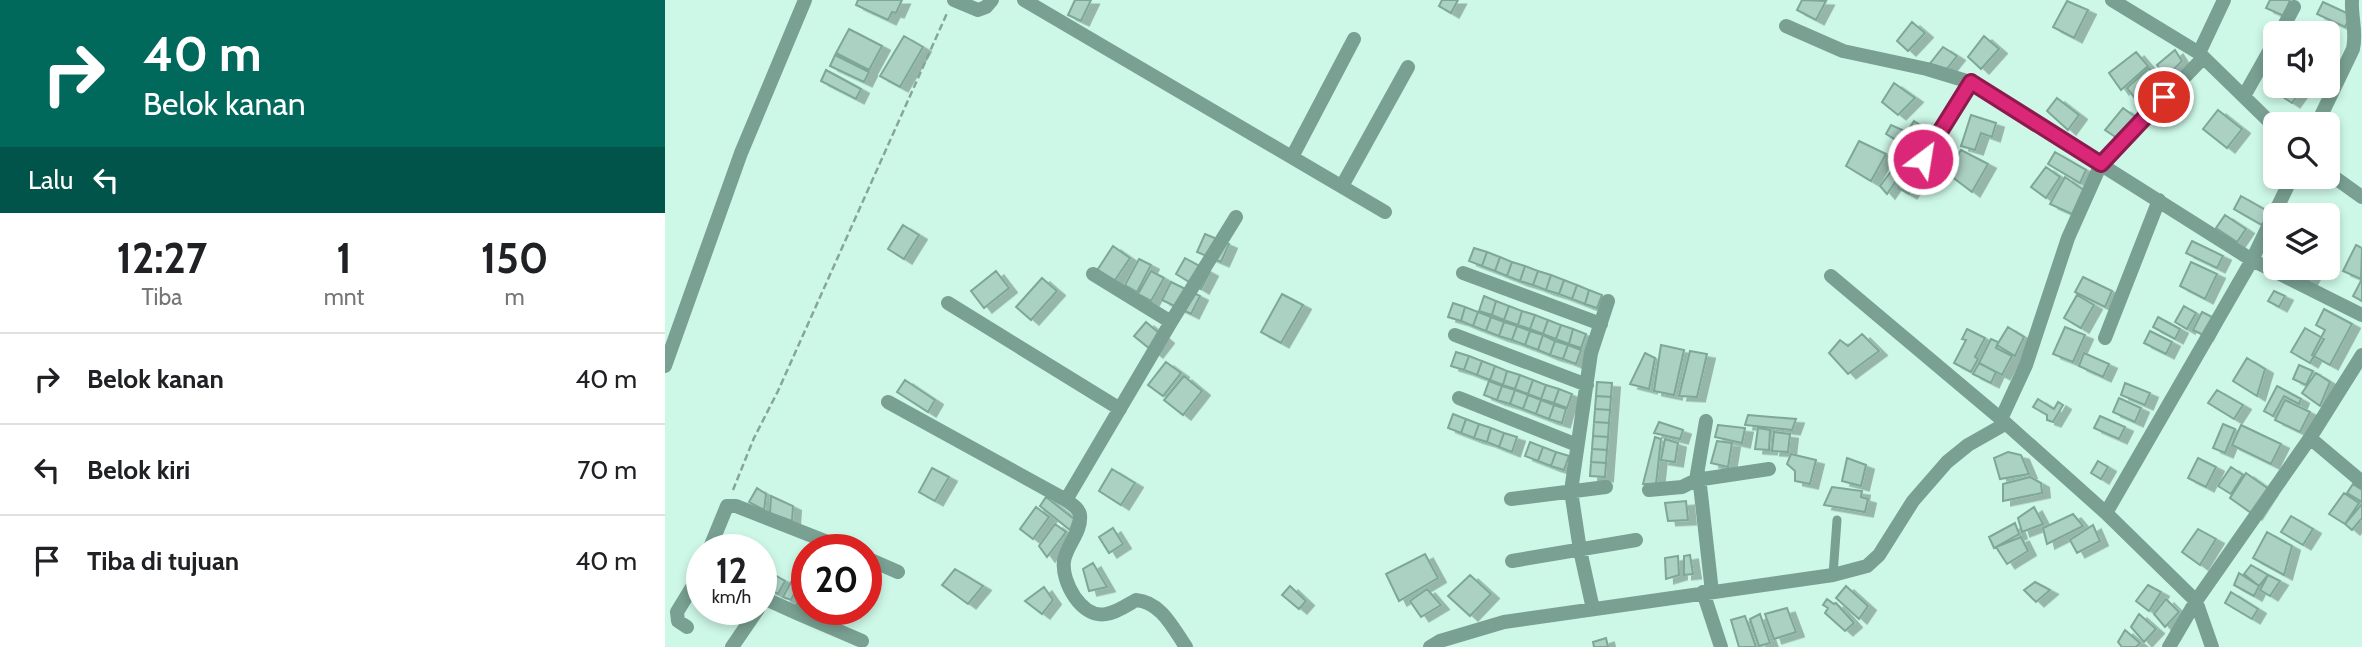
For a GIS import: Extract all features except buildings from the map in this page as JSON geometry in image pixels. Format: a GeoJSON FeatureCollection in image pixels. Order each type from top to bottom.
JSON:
{"type":"FeatureCollection","features":[{"type":"Feature","properties":{"kind":"street"},"geometry":{"type":"LineString","coordinates":[[665,366],[741,153],[805,0]]}},
{"type":"Feature","properties":{"kind":"street"},"geometry":{"type":"LineString","coordinates":[[954,0],[978,10],[986,8],[992,0]]}},
{"type":"Feature","properties":{"kind":"street"},"geometry":{"type":"LineString","coordinates":[[1024,0],[1385,212]]}},
{"type":"Feature","properties":{"kind":"street"},"geometry":{"type":"LineString","coordinates":[[2112,0],[2201,55],[2263,115]]}},
{"type":"Feature","properties":{"kind":"street"},"geometry":{"type":"LineString","coordinates":[[1430,647],[1440,641],[1504,622],[1833,575],[1867,566],[1879,555],[1913,501],[1947,462],[2003,421],[2026,365],[2068,238],[2101,164],[2201,55],[2224,0]]}},
{"type":"Feature","properties":{"kind":"street"},"geometry":{"type":"LineString","coordinates":[[2323,112],[2353,49],[2356,37],[2351,15],[2352,0]]}},
{"type":"Feature","properties":{"kind":"street"},"geometry":{"type":"LineString","coordinates":[[2287,21],[2294,8]]}},
{"type":"Feature","properties":{"kind":"street"},"geometry":{"type":"LineString","coordinates":[[1786,26],[1843,51],[1927,69],[1971,82],[2252,260],[2362,315]]}},
{"type":"Feature","properties":{"kind":"street"},"geometry":{"type":"LineString","coordinates":[[1292,157],[1354,39]]}},
{"type":"Feature","properties":{"kind":"street"},"geometry":{"type":"LineString","coordinates":[[2244,96],[2263,62]]}},
{"type":"Feature","properties":{"kind":"street"},"geometry":{"type":"LineString","coordinates":[[1342,186],[1408,66]]}},
{"type":"Feature","properties":{"kind":"street"},"geometry":{"type":"LineString","coordinates":[[2340,181],[2362,197]]}},
{"type":"Feature","properties":{"kind":"street"},"geometry":{"type":"LineString","coordinates":[[2106,513],[2252,260],[2286,189]]}},
{"type":"Feature","properties":{"kind":"street"},"geometry":{"type":"LineString","coordinates":[[2105,338],[2159,200]]}},
{"type":"Feature","properties":{"kind":"street"},"geometry":{"type":"LineString","coordinates":[[1066,500],[1171,321],[1236,217]]}},
{"type":"Feature","properties":{"kind":"street"},"geometry":{"type":"LineString","coordinates":[[1463,273],[1601,324]]}},
{"type":"Feature","properties":{"kind":"street"},"geometry":{"type":"LineString","coordinates":[[1093,274],[1171,321]]}},
{"type":"Feature","properties":{"kind":"street"},"geometry":{"type":"LineString","coordinates":[[1832,276],[2003,421],[2106,513],[2196,601],[2212,647]]}},
{"type":"Feature","properties":{"kind":"street"},"geometry":{"type":"LineString","coordinates":[[1593,609],[1571,491],[1591,353],[1608,302]]}},
{"type":"Feature","properties":{"kind":"street"},"geometry":{"type":"LineString","coordinates":[[948,303],[1120,409]]}},
{"type":"Feature","properties":{"kind":"street"},"geometry":{"type":"LineString","coordinates":[[1455,335],[1587,385]]}},
{"type":"Feature","properties":{"kind":"street"},"geometry":{"type":"LineString","coordinates":[[2169,647],[2196,601],[2310,438],[2362,355]]}},
{"type":"Feature","properties":{"kind":"street"},"geometry":{"type":"LineString","coordinates":[[1459,398],[1577,445]]}},
{"type":"Feature","properties":{"kind":"street"},"geometry":{"type":"LineString","coordinates":[[888,402],[1077,508],[1080,515],[1079,526],[1064,562],[1065,573],[1077,600],[1087,611],[1106,615],[1136,600],[1153,605],[1161,611],[1186,647]]}},
{"type":"Feature","properties":{"kind":"street"},"geometry":{"type":"LineString","coordinates":[[1706,421],[1696,480],[1702,494],[1707,592],[1721,647]]}},
{"type":"Feature","properties":{"kind":"street"},"geometry":{"type":"LineString","coordinates":[[2310,438],[2362,482]]}},
{"type":"Feature","properties":{"kind":"street"},"geometry":{"type":"LineString","coordinates":[[1649,490],[1682,487],[1696,480],[1769,468]]}},
{"type":"Feature","properties":{"kind":"street"},"geometry":{"type":"LineString","coordinates":[[1511,499],[1606,487]]}},
{"type":"Feature","properties":{"kind":"street"},"geometry":{"type":"LineString","coordinates":[[716,534],[727,506],[736,506],[802,534]]}},
{"type":"Feature","properties":{"kind":"street"},"geometry":{"type":"LineString","coordinates":[[1512,561],[1636,540]]}},
{"type":"Feature","properties":{"kind":"street"},"geometry":{"type":"LineString","coordinates":[[882,565],[898,572]]}},
{"type":"Feature","properties":{"kind":"street"},"geometry":{"type":"LineString","coordinates":[[686,597],[677,612],[678,621],[687,627]]}},
{"type":"Feature","properties":{"kind":"street"},"geometry":{"type":"LineString","coordinates":[[731,647],[746,625]]}},
{"type":"Feature","properties":{"kind":"street"},"geometry":{"type":"LineString","coordinates":[[825,625],[862,641]]}},
{"type":"Feature","properties":{"kind":"lane"},"geometry":{"type":"LineString","coordinates":[[1923,159],[1971,82]]}},
{"type":"Feature","properties":{"kind":"lane"},"geometry":{"type":"LineString","coordinates":[[1833,575],[1837,520]]}},
{"type":"Feature","properties":{"kind":"path"},"geometry":{"type":"LineString","coordinates":[[727,506],[754,438],[954,0]]}},
{"type":"Feature","properties":{"kind":"route"},"geometry":{"type":"LineString","coordinates":[[1923,159],[1971,82],[2101,164],[2164,97]]}}]}
